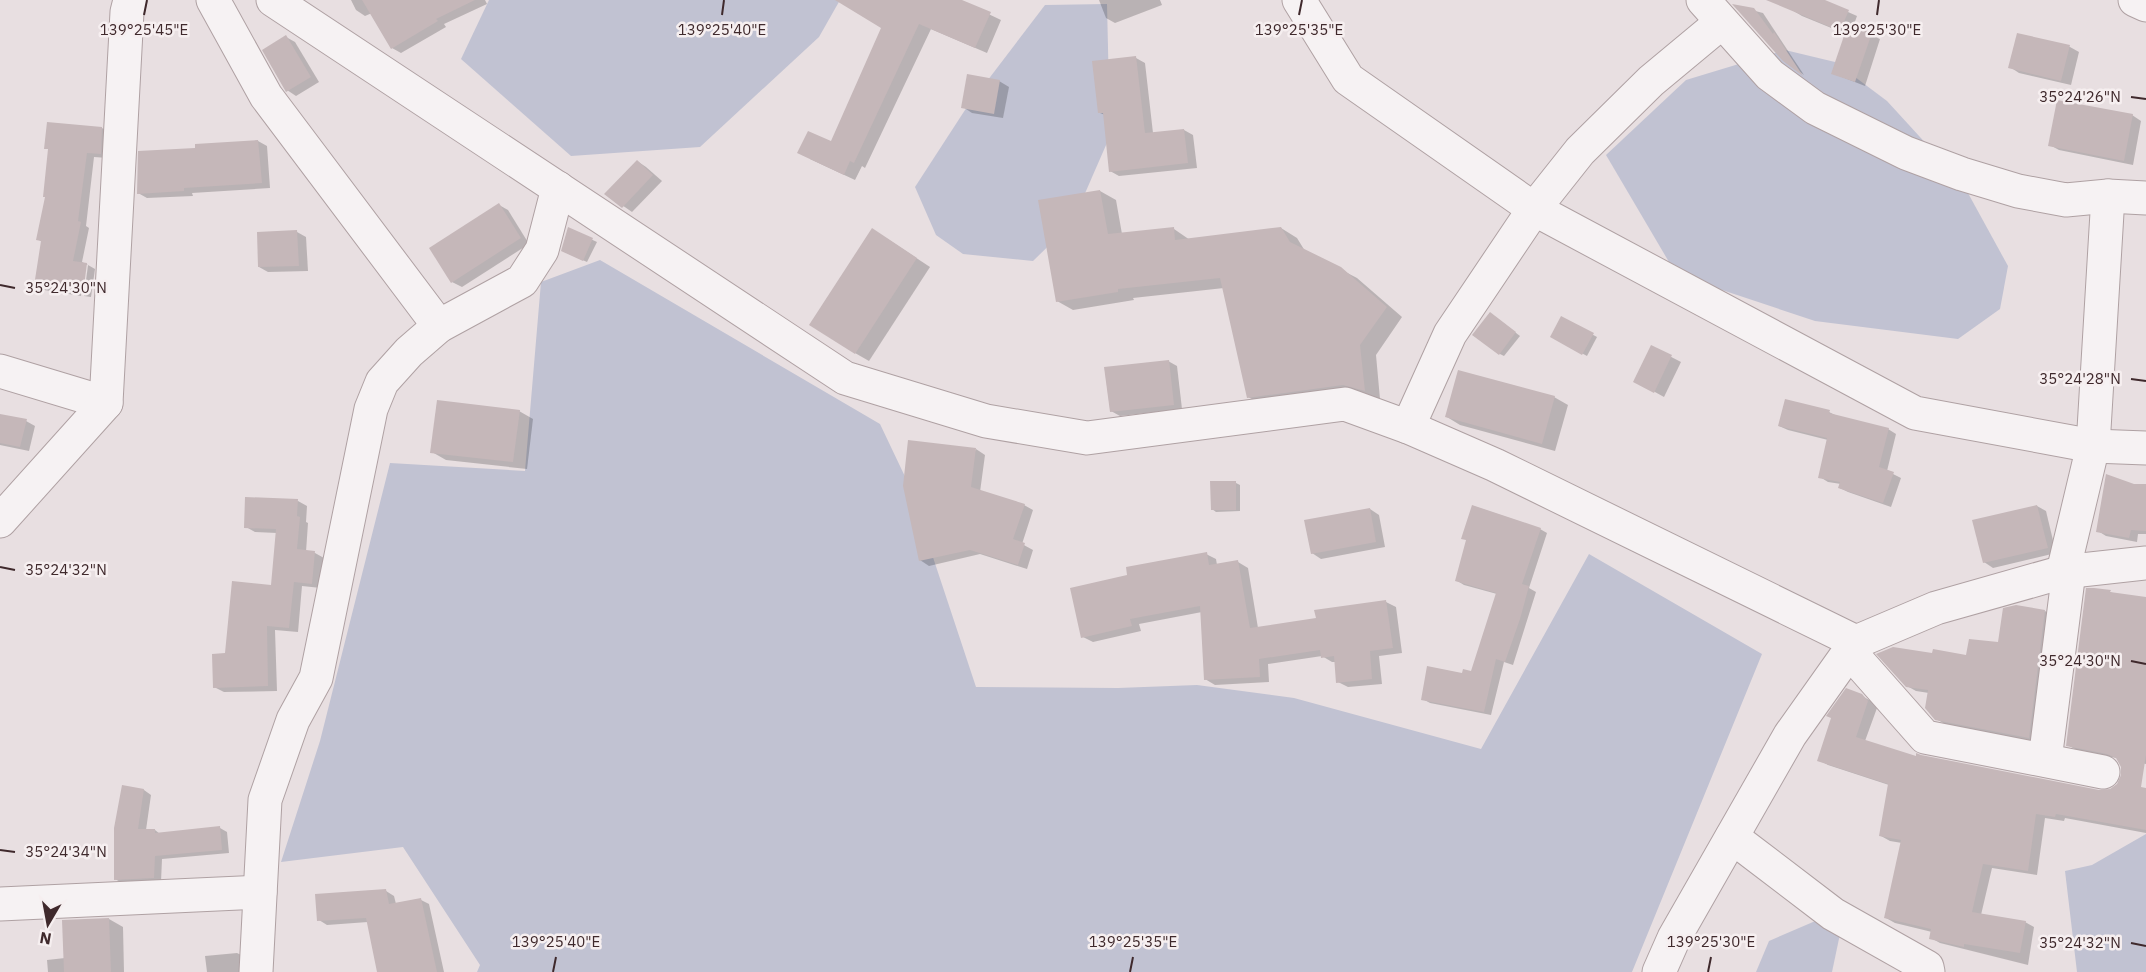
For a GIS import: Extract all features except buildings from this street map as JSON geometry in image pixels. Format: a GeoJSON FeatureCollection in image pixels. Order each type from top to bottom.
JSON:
{"type":"FeatureCollection","features":[{"type":"Feature","properties":{"kind":"street"},"geometry":{"type":"LineString","coordinates":[[0,521],[106,403],[126,24],[130,0]]}},
{"type":"Feature","properties":{"kind":"street"},"geometry":{"type":"LineString","coordinates":[[213,0],[266,96],[439,326]]}},
{"type":"Feature","properties":{"kind":"street"},"geometry":{"type":"LineString","coordinates":[[273,0],[845,378],[986,421],[1087,438],[1345,404],[1408,427],[1495,465],[1853,647],[1925,737],[2103,772]]}},
{"type":"Feature","properties":{"kind":"street"},"geometry":{"type":"LineString","coordinates":[[1299,0],[1348,79],[1534,209],[1915,413],[2093,446],[2146,448]]}},
{"type":"Feature","properties":{"kind":"street"},"geometry":{"type":"LineString","coordinates":[[2135,0],[2146,5]]}},
{"type":"Feature","properties":{"kind":"street"},"geometry":{"type":"LineString","coordinates":[[1408,427],[1450,334],[1534,209],[1580,151],[1651,81],[1713,11],[1770,75],[1815,108],[1906,153],[1962,174],[2018,191],[2066,200],[2108,196],[2146,198]]}},
{"type":"Feature","properties":{"kind":"street"},"geometry":{"type":"LineString","coordinates":[[256,972],[265,800],[293,720],[316,678],[370,409],[382,382],[409,352],[439,326],[522,281],[542,250],[558,188]]}},
{"type":"Feature","properties":{"kind":"street"},"geometry":{"type":"LineString","coordinates":[[2045,760],[2066,571],[2093,446],[2108,196]]}},
{"type":"Feature","properties":{"kind":"street"},"geometry":{"type":"LineString","coordinates":[[0,370],[106,403]]}},
{"type":"Feature","properties":{"kind":"street"},"geometry":{"type":"LineString","coordinates":[[1659,972],[1674,938],[1790,735],[1853,647],[1936,608],[2066,571],[2146,563]]}},
{"type":"Feature","properties":{"kind":"street"},"geometry":{"type":"LineString","coordinates":[[1732,837],[1833,914],[1927,967],[1928,972]]}},
{"type":"Feature","properties":{"kind":"street"},"geometry":{"type":"LineString","coordinates":[[0,904],[260,892]]}},
{"type":"Feature","properties":{"kind":"shaded area"},"geometry":{"type":"Polygon","coordinates":[[[489,0],[840,0],[819,37],[700,147],[571,156],[461,59],[489,0]]]}},
{"type":"Feature","properties":{"kind":"shaded area"},"geometry":{"type":"Polygon","coordinates":[[[1107,4],[1110,136],[1072,223],[1033,261],[963,254],[936,235],[915,187],[965,110],[1045,5],[1107,4]]]}},
{"type":"Feature","properties":{"kind":"shaded area"},"geometry":{"type":"Polygon","coordinates":[[[1785,50],[1835,62],[1887,101],[1963,184],[2008,266],[2000,309],[1958,339],[1815,321],[1716,288],[1669,262],[1606,155],[1686,80],[1785,50]]]}},
{"type":"Feature","properties":{"kind":"shaded area"},"geometry":{"type":"Polygon","coordinates":[[[600,260],[880,424],[909,485],[976,687],[1118,688],[1197,685],[1294,698],[1481,749],[1589,554],[1762,654],[1632,972],[477,972],[480,965],[403,847],[281,862],[320,741],[390,463],[525,471],[541,282],[600,260]]]}},
{"type":"Feature","properties":{"kind":"shaded area"},"geometry":{"type":"Polygon","coordinates":[[[2146,834],[2146,972],[2077,972],[2065,871],[2092,865],[2146,834]]]}},
{"type":"Feature","properties":{"kind":"shaded area"},"geometry":{"type":"Polygon","coordinates":[[[1820,919],[1840,934],[1832,972],[1756,972],[1769,941],[1820,919]]]}}]}
